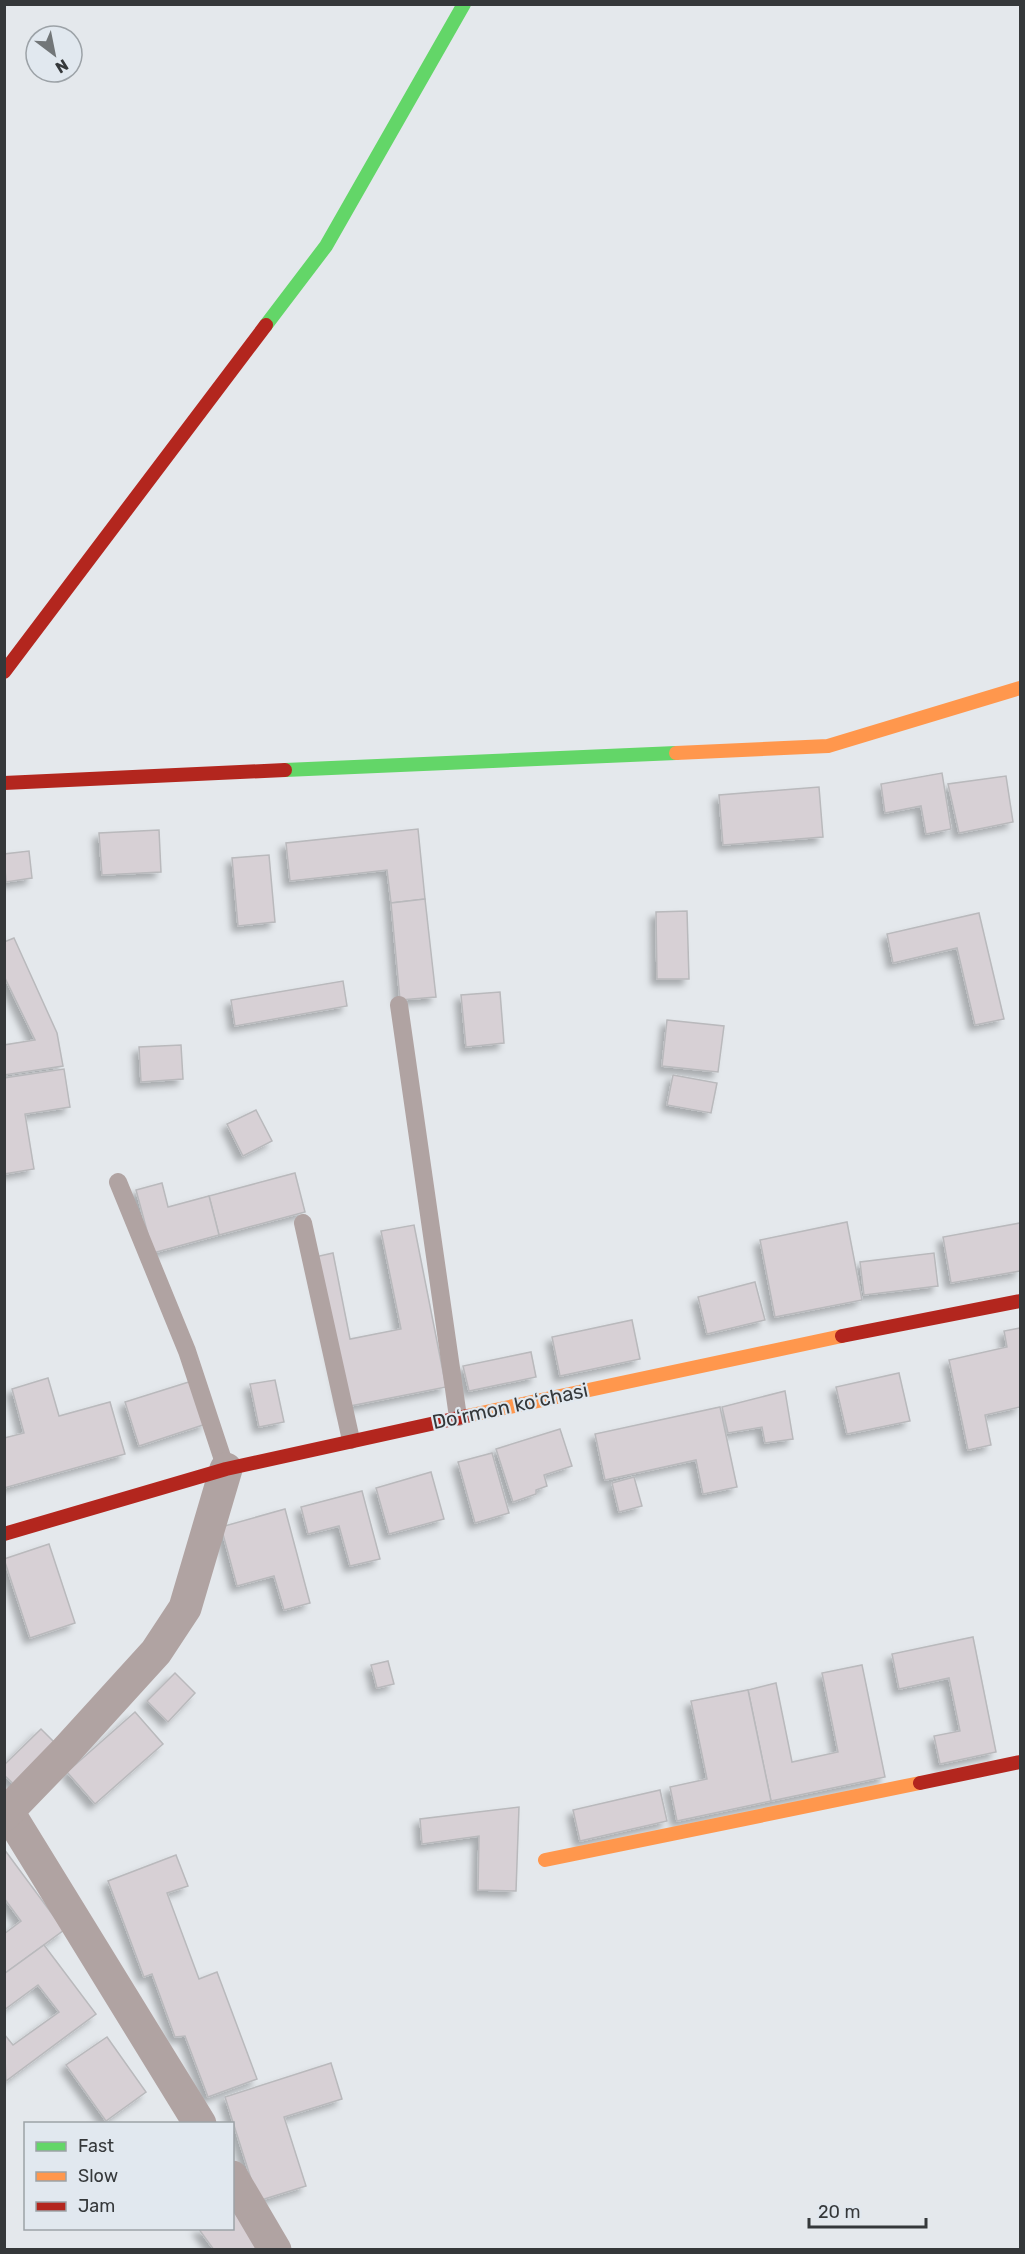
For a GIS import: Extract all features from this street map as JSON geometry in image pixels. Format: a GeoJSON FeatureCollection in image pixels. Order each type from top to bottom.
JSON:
{"type":"FeatureCollection","features":[{"type":"Feature","properties":{"kind":"street"},"geometry":{"type":"LineString","coordinates":[[4,672],[326,246],[464,4]]}},
{"type":"Feature","properties":{"kind":"street"},"geometry":{"type":"LineString","coordinates":[[4,783],[828,746],[1020,688]]}},
{"type":"Feature","properties":{"kind":"street","name":"Doʻrmon koʻchasi"},"geometry":{"type":"LineString","coordinates":[[4,1534],[226,1469],[351,1440],[924,1319],[1020,1301]]}},
{"type":"Feature","properties":{"kind":"street"},"geometry":{"type":"LineString","coordinates":[[199,2122],[6,1813],[156,1652],[185,1608],[226,1469]]}},
{"type":"Feature","properties":{"kind":"street"},"geometry":{"type":"LineString","coordinates":[[545,1860],[1020,1762]]}},
{"type":"Feature","properties":{"kind":"street"},"geometry":{"type":"LineString","coordinates":[[234,2180],[275,2250]]}},
{"type":"Feature","properties":{"kind":"lane"},"geometry":{"type":"LineString","coordinates":[[399,1005],[458,1418]]}},
{"type":"Feature","properties":{"kind":"lane"},"geometry":{"type":"LineString","coordinates":[[117,1182],[188,1351],[226,1469]]}},
{"type":"Feature","properties":{"kind":"lane"},"geometry":{"type":"LineString","coordinates":[[303,1223],[351,1440]]}},
{"type":"Feature","properties":{"kind":"building"},"geometry":{"type":"Polygon","coordinates":[[[942,773],[951,829],[926,834],[921,806],[885,813],[881,784],[942,773]]]}},
{"type":"Feature","properties":{"kind":"building"},"geometry":{"type":"Polygon","coordinates":[[[1006,776],[1013,822],[959,833],[948,784],[1006,776]]]}},
{"type":"Feature","properties":{"kind":"building"},"geometry":{"type":"Polygon","coordinates":[[[819,787],[823,837],[723,845],[719,795],[819,787]]]}},
{"type":"Feature","properties":{"kind":"building"},"geometry":{"type":"Polygon","coordinates":[[[418,829],[425,899],[391,903],[387,870],[290,881],[286,843],[418,829]]]}},
{"type":"Feature","properties":{"kind":"building"},"geometry":{"type":"Polygon","coordinates":[[[159,830],[161,872],[102,875],[99,833],[159,830]]]}},
{"type":"Feature","properties":{"kind":"building"},"geometry":{"type":"Polygon","coordinates":[[[29,851],[32,878],[6,882],[4,854],[29,851]]]}},
{"type":"Feature","properties":{"kind":"building"},"geometry":{"type":"Polygon","coordinates":[[[269,855],[275,922],[238,926],[232,858],[269,855]]]}},
{"type":"Feature","properties":{"kind":"building"},"geometry":{"type":"Polygon","coordinates":[[[425,899],[436,997],[400,1000],[391,903],[425,899]]]}},
{"type":"Feature","properties":{"kind":"building"},"geometry":{"type":"Polygon","coordinates":[[[687,911],[689,979],[657,979],[656,912],[687,911]]]}},
{"type":"Feature","properties":{"kind":"building"},"geometry":{"type":"Polygon","coordinates":[[[979,913],[1004,1019],[975,1025],[957,948],[893,963],[887,934],[979,913]]]}},
{"type":"Feature","properties":{"kind":"building"},"geometry":{"type":"Polygon","coordinates":[[[14,938],[57,1033],[63,1066],[4,1075],[4,1045],[35,1040],[4,976],[4,942],[14,938]]]}},
{"type":"Feature","properties":{"kind":"building"},"geometry":{"type":"Polygon","coordinates":[[[343,981],[347,1006],[235,1026],[231,1000],[343,981]]]}},
{"type":"Feature","properties":{"kind":"building"},"geometry":{"type":"Polygon","coordinates":[[[500,992],[504,1043],[466,1047],[461,995],[500,992]]]}},
{"type":"Feature","properties":{"kind":"building"},"geometry":{"type":"Polygon","coordinates":[[[667,1020],[724,1026],[718,1072],[662,1066],[667,1020]]]}},
{"type":"Feature","properties":{"kind":"building"},"geometry":{"type":"Polygon","coordinates":[[[181,1045],[183,1079],[141,1082],[139,1047],[181,1045]]]}},
{"type":"Feature","properties":{"kind":"building"},"geometry":{"type":"Polygon","coordinates":[[[64,1069],[70,1107],[25,1114],[34,1169],[4,1174],[4,1078],[64,1069]]]}},
{"type":"Feature","properties":{"kind":"building"},"geometry":{"type":"Polygon","coordinates":[[[673,1075],[717,1083],[711,1113],[667,1105],[673,1075]]]}},
{"type":"Feature","properties":{"kind":"building"},"geometry":{"type":"Polygon","coordinates":[[[256,1110],[272,1141],[243,1156],[227,1124],[256,1110]]]}},
{"type":"Feature","properties":{"kind":"building"},"geometry":{"type":"Polygon","coordinates":[[[295,1173],[305,1212],[219,1235],[209,1196],[295,1173]]]}},
{"type":"Feature","properties":{"kind":"building"},"geometry":{"type":"Polygon","coordinates":[[[162,1183],[168,1207],[209,1196],[219,1235],[153,1253],[136,1190],[162,1183]]]}},
{"type":"Feature","properties":{"kind":"building"},"geometry":{"type":"Polygon","coordinates":[[[847,1222],[862,1300],[775,1317],[760,1240],[847,1222]]]}},
{"type":"Feature","properties":{"kind":"building"},"geometry":{"type":"Polygon","coordinates":[[[1020,1223],[1020,1271],[951,1283],[943,1237],[1020,1223]]]}},
{"type":"Feature","properties":{"kind":"building"},"geometry":{"type":"Polygon","coordinates":[[[414,1225],[446,1387],[345,1407],[315,1257],[333,1253],[350,1339],[401,1329],[381,1231],[414,1225]]]}},
{"type":"Feature","properties":{"kind":"building"},"geometry":{"type":"Polygon","coordinates":[[[934,1253],[938,1286],[864,1295],[860,1262],[934,1253]]]}},
{"type":"Feature","properties":{"kind":"building"},"geometry":{"type":"Polygon","coordinates":[[[755,1282],[765,1320],[707,1334],[698,1297],[755,1282]]]}},
{"type":"Feature","properties":{"kind":"building"},"geometry":{"type":"Polygon","coordinates":[[[632,1320],[640,1359],[560,1376],[552,1337],[632,1320]]]}},
{"type":"Feature","properties":{"kind":"building"},"geometry":{"type":"Polygon","coordinates":[[[1020,1328],[1020,1407],[985,1415],[991,1445],[968,1450],[949,1360],[1007,1347],[1004,1331],[1020,1328]]]}},
{"type":"Feature","properties":{"kind":"building"},"geometry":{"type":"Polygon","coordinates":[[[531,1352],[536,1377],[469,1391],[463,1366],[531,1352]]]}},
{"type":"Feature","properties":{"kind":"building"},"geometry":{"type":"Polygon","coordinates":[[[899,1373],[910,1421],[847,1434],[836,1387],[899,1373]]]}},
{"type":"Feature","properties":{"kind":"building"},"geometry":{"type":"Polygon","coordinates":[[[48,1378],[59,1416],[110,1402],[125,1454],[4,1488],[4,1438],[24,1433],[12,1389],[48,1378]]]}},
{"type":"Feature","properties":{"kind":"building"},"geometry":{"type":"Polygon","coordinates":[[[275,1380],[284,1422],[259,1427],[250,1384],[275,1380]]]}},
{"type":"Feature","properties":{"kind":"building"},"geometry":{"type":"Polygon","coordinates":[[[192,1381],[206,1424],[139,1446],[125,1402],[192,1381]]]}},
{"type":"Feature","properties":{"kind":"building"},"geometry":{"type":"Polygon","coordinates":[[[785,1391],[793,1439],[765,1443],[762,1427],[728,1433],[722,1407],[785,1391]]]}},
{"type":"Feature","properties":{"kind":"building"},"geometry":{"type":"Polygon","coordinates":[[[720,1407],[737,1487],[703,1494],[696,1460],[605,1480],[595,1434],[720,1407]]]}},
{"type":"Feature","properties":{"kind":"building"},"geometry":{"type":"Polygon","coordinates":[[[560,1429],[572,1466],[544,1475],[547,1486],[536,1490],[536,1494],[513,1502],[496,1449],[560,1429]]]}},
{"type":"Feature","properties":{"kind":"building"},"geometry":{"type":"Polygon","coordinates":[[[492,1453],[509,1513],[475,1523],[458,1462],[492,1453]]]}},
{"type":"Feature","properties":{"kind":"building"},"geometry":{"type":"Polygon","coordinates":[[[431,1472],[444,1519],[389,1534],[376,1488],[431,1472]]]}},
{"type":"Feature","properties":{"kind":"building"},"geometry":{"type":"Polygon","coordinates":[[[634,1477],[642,1506],[619,1512],[612,1483],[634,1477]]]}},
{"type":"Feature","properties":{"kind":"building"},"geometry":{"type":"Polygon","coordinates":[[[362,1491],[380,1559],[350,1566],[339,1526],[308,1534],[301,1507],[362,1491]]]}},
{"type":"Feature","properties":{"kind":"building"},"geometry":{"type":"Polygon","coordinates":[[[285,1509],[310,1603],[284,1610],[274,1576],[237,1586],[221,1527],[285,1509]]]}},
{"type":"Feature","properties":{"kind":"building"},"geometry":{"type":"Polygon","coordinates":[[[49,1544],[75,1623],[30,1638],[4,1559],[49,1544]]]}},
{"type":"Feature","properties":{"kind":"building"},"geometry":{"type":"Polygon","coordinates":[[[973,1637],[996,1752],[940,1764],[934,1736],[960,1731],[949,1678],[899,1689],[892,1654],[973,1637]]]}},
{"type":"Feature","properties":{"kind":"building"},"geometry":{"type":"Polygon","coordinates":[[[388,1661],[394,1684],[377,1688],[371,1665],[388,1661]]]}},
{"type":"Feature","properties":{"kind":"building"},"geometry":{"type":"Polygon","coordinates":[[[862,1665],[885,1777],[771,1801],[748,1690],[776,1683],[792,1762],[838,1752],[822,1673],[862,1665]]]}},
{"type":"Feature","properties":{"kind":"building"},"geometry":{"type":"Polygon","coordinates":[[[175,1673],[195,1693],[168,1722],[147,1701],[175,1673]]]}},
{"type":"Feature","properties":{"kind":"building"},"geometry":{"type":"Polygon","coordinates":[[[748,1690],[771,1801],[677,1821],[670,1787],[707,1779],[691,1701],[748,1690]]]}},
{"type":"Feature","properties":{"kind":"building"},"geometry":{"type":"Polygon","coordinates":[[[135,1712],[163,1744],[95,1804],[67,1772],[135,1712]]]}},
{"type":"Feature","properties":{"kind":"building"},"geometry":{"type":"Polygon","coordinates":[[[41,1729],[62,1750],[21,1791],[4,1775],[4,1765],[41,1729]]]}},
{"type":"Feature","properties":{"kind":"building"},"geometry":{"type":"Polygon","coordinates":[[[660,1790],[667,1821],[580,1841],[573,1810],[660,1790]]]}},
{"type":"Feature","properties":{"kind":"building"},"geometry":{"type":"Polygon","coordinates":[[[519,1807],[516,1891],[478,1890],[479,1836],[422,1844],[420,1819],[519,1807]]]}},
{"type":"Feature","properties":{"kind":"building"},"geometry":{"type":"Polygon","coordinates":[[[4,1849],[64,1930],[4,1974],[4,1934],[21,1921],[4,1898],[4,1849]]]}},
{"type":"Feature","properties":{"kind":"building"},"geometry":{"type":"Polygon","coordinates":[[[176,1855],[188,1886],[167,1893],[199,1979],[217,1972],[257,2079],[208,2097],[185,2036],[175,2037],[152,1974],[144,1977],[108,1881],[176,1855]]]}},
{"type":"Feature","properties":{"kind":"building"},"geometry":{"type":"Polygon","coordinates":[[[44,1945],[96,2014],[6,2081],[4,2034],[13,2045],[59,2012],[38,1985],[4,2010],[4,1974],[44,1945]]]}},
{"type":"Feature","properties":{"kind":"building"},"geometry":{"type":"Polygon","coordinates":[[[107,2037],[146,2092],[106,2121],[66,2065],[107,2037]]]}},
{"type":"Feature","properties":{"kind":"building"},"geometry":{"type":"Polygon","coordinates":[[[331,2063],[342,2099],[284,2117],[306,2186],[258,2201],[225,2097],[331,2063]]]}},
{"type":"Feature","properties":{"kind":"building"},"geometry":{"type":"Polygon","coordinates":[[[234,2212],[262,2250],[214,2250],[199,2230],[234,2230],[234,2212]]]}},
{"type":"Feature","properties":{"kind":"traffic: fast"},"geometry":{"type":"LineString","coordinates":[[266,325],[326,246],[464,4]]}},
{"type":"Feature","properties":{"kind":"traffic: fast"},"geometry":{"type":"LineString","coordinates":[[285,770],[676,753]]}},
{"type":"Feature","properties":{"kind":"traffic: slow"},"geometry":{"type":"LineString","coordinates":[[676,753],[828,746],[1020,688]]}},
{"type":"Feature","properties":{"kind":"traffic: slow"},"geometry":{"type":"LineString","coordinates":[[467,1416],[842,1336]]}},
{"type":"Feature","properties":{"kind":"traffic: slow"},"geometry":{"type":"LineString","coordinates":[[545,1860],[920,1783]]}},
{"type":"Feature","properties":{"kind":"traffic: jam"},"geometry":{"type":"LineString","coordinates":[[4,672],[266,325]]}},
{"type":"Feature","properties":{"kind":"traffic: jam"},"geometry":{"type":"LineString","coordinates":[[4,783],[285,770]]}},
{"type":"Feature","properties":{"kind":"traffic: jam"},"geometry":{"type":"LineString","coordinates":[[842,1336],[1020,1301]]}},
{"type":"Feature","properties":{"kind":"traffic: jam"},"geometry":{"type":"LineString","coordinates":[[4,1534],[226,1469],[467,1416]]}},
{"type":"Feature","properties":{"kind":"traffic: jam"},"geometry":{"type":"LineString","coordinates":[[920,1783],[1020,1762]]}}]}
